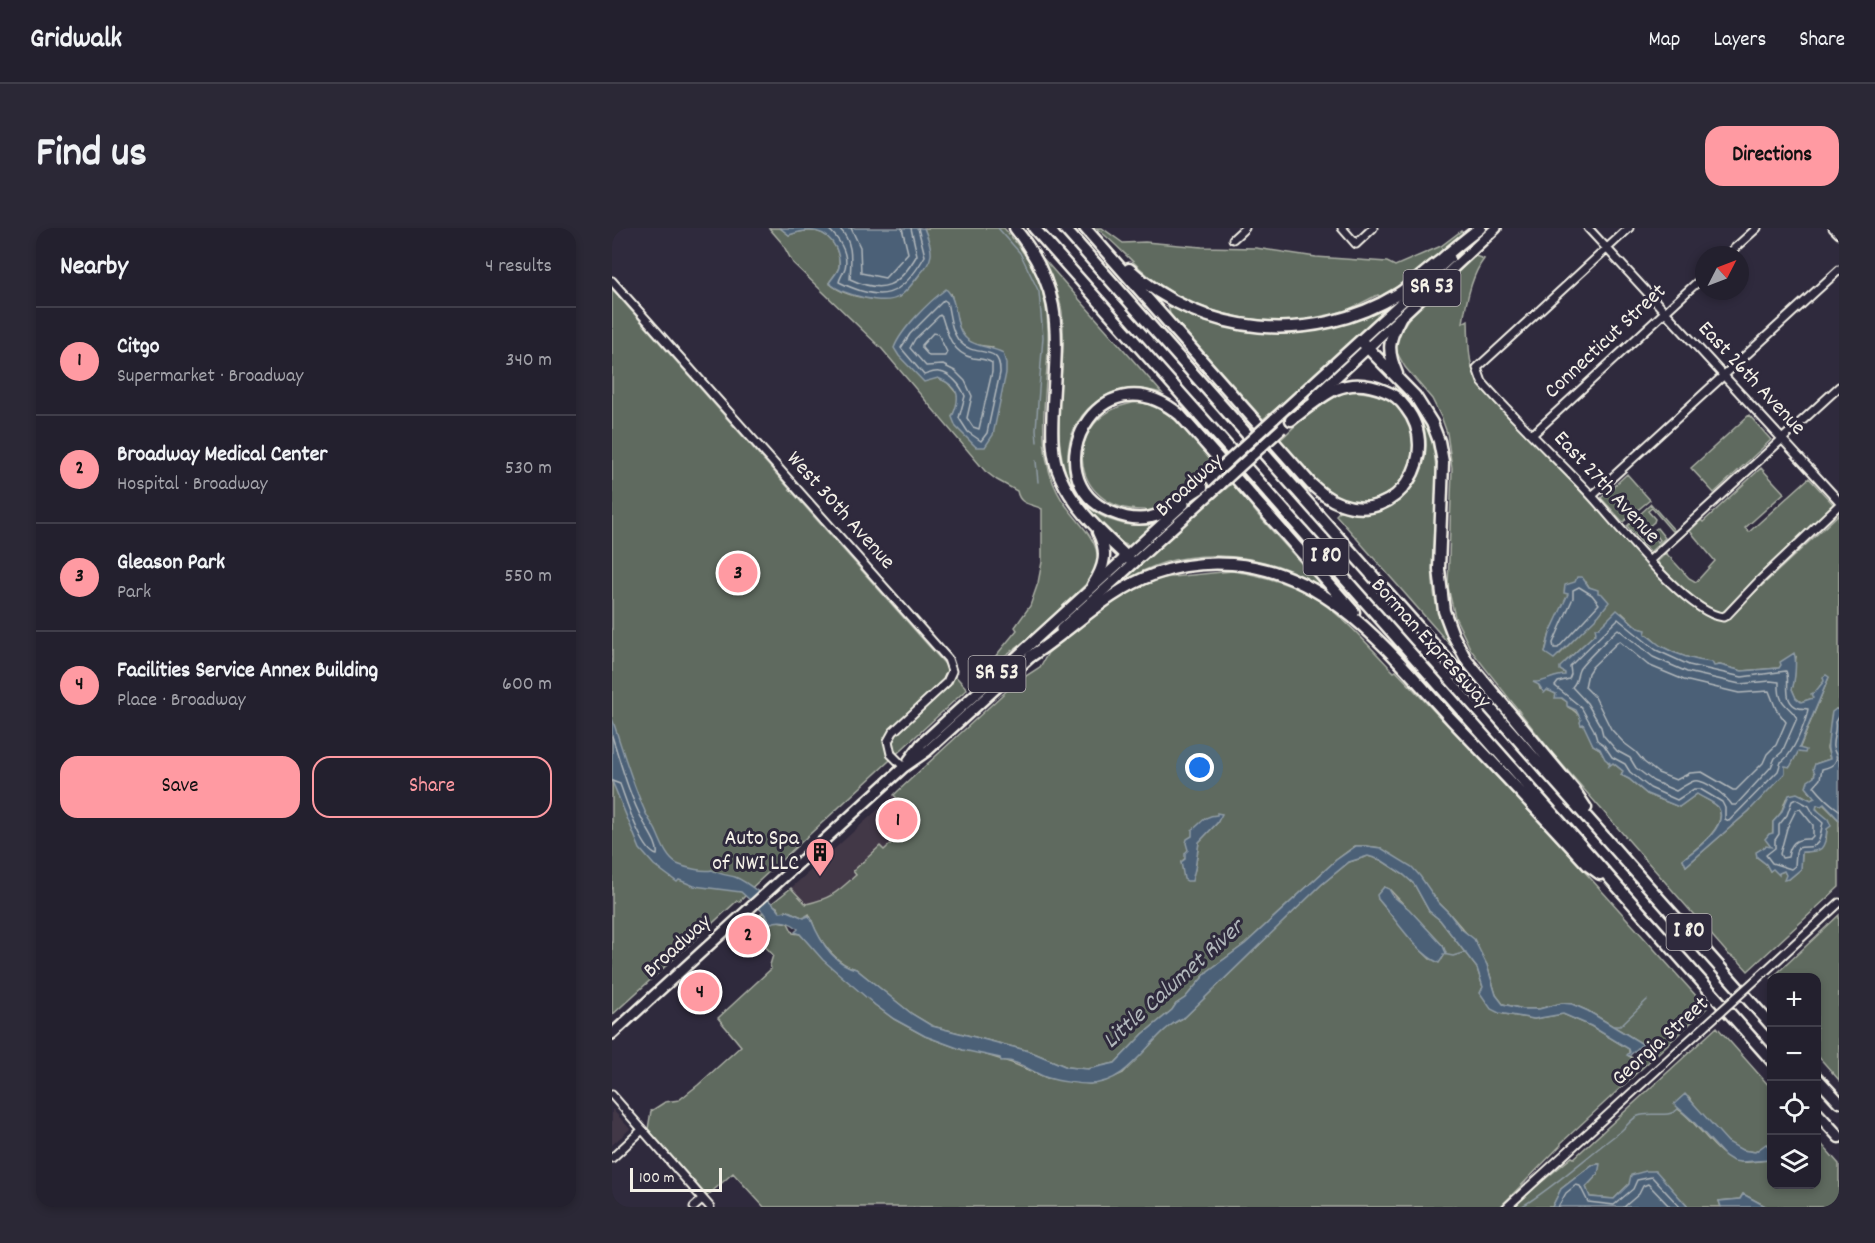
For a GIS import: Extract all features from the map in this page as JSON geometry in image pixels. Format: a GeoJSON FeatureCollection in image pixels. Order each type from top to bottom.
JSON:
{"type":"FeatureCollection","features":[{"type":"Feature","properties":{"kind":"highway"},"geometry":{"type":"LineString","coordinates":[[1015,228],[1037,260],[1047,283],[1055,312],[1057,332],[1052,427],[1053,453],[1059,475],[1085,514],[1130,560]]}},
{"type":"Feature","properties":{"kind":"highway","name":"Borman Expressway"},"geometry":{"type":"LineString","coordinates":[[1034,228],[1767,1055]]}},
{"type":"Feature","properties":{"kind":"highway","name":"Borman Expressway"},"geometry":{"type":"LineString","coordinates":[[1064,228],[1767,1020]]}},
{"type":"Feature","properties":{"kind":"highway"},"geometry":{"type":"LineString","coordinates":[[1086,230],[1144,283],[1174,303],[1209,316],[1268,328],[1305,327],[1369,310],[1405,289],[1482,228]]}},
{"type":"Feature","properties":{"kind":"highway"},"geometry":{"type":"LineString","coordinates":[[1086,230],[1311,484],[1327,498],[1344,505],[1374,506],[1401,491],[1412,476],[1418,462],[1420,447],[1418,429],[1412,415],[1390,393],[1377,387],[1364,384],[1336,389],[1291,420]]}},
{"type":"Feature","properties":{"kind":"highway"},"geometry":{"type":"LineString","coordinates":[[1400,318],[1393,332],[1389,351],[1400,380]]}},
{"type":"Feature","properties":{"kind":"highway"},"geometry":{"type":"LineString","coordinates":[[1364,345],[1400,380],[1424,408],[1440,441],[1443,462],[1439,578],[1444,611],[1453,635],[1467,661],[1574,790],[1606,839]]}},
{"type":"Feature","properties":{"kind":"highway"},"geometry":{"type":"LineString","coordinates":[[1202,487],[1166,512],[1150,518],[1136,519],[1107,510],[1093,501],[1083,488],[1077,472],[1074,455],[1082,427],[1093,414],[1107,404],[1121,397],[1137,395],[1154,398],[1168,405],[1180,415],[1391,653],[1589,866],[1617,886]]}},
{"type":"Feature","properties":{"kind":"highway"},"geometry":{"type":"LineString","coordinates":[[1085,514],[1104,544],[1105,556],[1101,573],[1094,585]]}},
{"type":"Feature","properties":{"kind":"highway"},"geometry":{"type":"LineString","coordinates":[[1031,656],[1055,640],[1111,595],[1134,582],[1183,566],[1217,563],[1279,572],[1307,585],[1353,617],[1391,653]]}},
{"type":"Feature","properties":{"kind":"highway"},"geometry":{"type":"LineString","coordinates":[[1820,1081],[1839,1102]]}},
{"type":"Feature","properties":{"kind":"highway"},"geometry":{"type":"LineString","coordinates":[[1821,1117],[1839,1137]]}},
{"type":"Feature","properties":{"kind":"main road","name":"Broadway"},"geometry":{"type":"LineString","coordinates":[[904,767],[921,744],[1094,585],[1130,560],[1221,484],[1291,420],[1482,228]]}},
{"type":"Feature","properties":{"kind":"main road","name":"Broadway"},"geometry":{"type":"LineString","coordinates":[[612,1034],[904,767],[927,751],[1031,656],[1213,475],[1274,419],[1400,318],[1496,228]]}},
{"type":"Feature","properties":{"kind":"street"},"geometry":{"type":"LineString","coordinates":[[1233,239],[1245,228]]}},
{"type":"Feature","properties":{"kind":"street"},"geometry":{"type":"LineString","coordinates":[[1342,228],[1356,244],[1373,228]]}},
{"type":"Feature","properties":{"kind":"street","name":"East 26th Avenue"},"geometry":{"type":"LineString","coordinates":[[1588,228],[1839,503]]}},
{"type":"Feature","properties":{"kind":"street"},"geometry":{"type":"LineString","coordinates":[[1606,249],[1629,228]]}},
{"type":"Feature","properties":{"kind":"street"},"geometry":{"type":"LineString","coordinates":[[1737,246],[1757,228]]}},
{"type":"Feature","properties":{"kind":"street"},"geometry":{"type":"LineString","coordinates":[[1833,228],[1839,234]]}},
{"type":"Feature","properties":{"kind":"street","name":"East 27th Avenue"},"geometry":{"type":"LineString","coordinates":[[1606,249],[1477,368],[1482,382],[1592,496],[1649,561],[1694,602],[1714,615],[1723,617],[1839,503]]}},
{"type":"Feature","properties":{"kind":"street"},"geometry":{"type":"LineString","coordinates":[[1592,496],[1839,270]]}},
{"type":"Feature","properties":{"kind":"street","name":"West 30th Avenue"},"geometry":{"type":"LineString","coordinates":[[612,281],[948,659],[952,671],[947,682],[893,732],[888,741],[891,754],[904,767]]}},
{"type":"Feature","properties":{"kind":"street","name":"Connecticut Street"},"geometry":{"type":"LineString","coordinates":[[1532,435],[1695,284]]}},
{"type":"Feature","properties":{"kind":"street"},"geometry":{"type":"LineString","coordinates":[[1649,561],[1839,387]]}},
{"type":"Feature","properties":{"kind":"street","name":"Georgia Street"},"geometry":{"type":"LineString","coordinates":[[1507,1207],[1839,903]]}},
{"type":"Feature","properties":{"kind":"street"},"geometry":{"type":"LineString","coordinates":[[612,1095],[710,1207]]}},
{"type":"Feature","properties":{"kind":"street"},"geometry":{"type":"LineString","coordinates":[[612,1158],[642,1130]]}},
{"type":"Feature","properties":{"kind":"street"},"geometry":{"type":"LineString","coordinates":[[694,1207],[703,1199]]}},
{"type":"Feature","properties":{"kind":"shaded area"},"geometry":{"type":"Polygon","coordinates":[[[894,795],[916,820],[884,851],[880,846],[853,871],[856,874],[835,893],[825,900],[806,904],[791,888],[894,795]]]}},
{"type":"Feature","properties":{"kind":"shaded area"},"geometry":{"type":"Polygon","coordinates":[[[612,1109],[630,1129],[612,1145],[612,1109]]]}},
{"type":"Feature","properties":{"kind":"green space"},"geometry":{"type":"Polygon","coordinates":[[[769,228],[780,228],[789,235],[803,231],[822,233],[832,241],[839,260],[838,269],[829,283],[853,296],[890,298],[899,297],[925,267],[928,250],[924,228],[1004,228],[1024,253],[1039,281],[1048,325],[1044,417],[1047,462],[1059,496],[1092,540],[1097,561],[1094,572],[1085,585],[1029,638],[1000,659],[972,685],[1017,630],[1015,627],[1030,606],[1042,562],[1042,509],[1023,502],[1017,491],[985,471],[882,349],[793,263],[782,243],[769,228]],[[951,293],[938,378],[947,382],[959,396],[952,417],[993,347],[974,344],[963,336],[957,322],[951,293]]]}},
{"type":"Feature","properties":{"kind":"green space"},"geometry":{"type":"Polygon","coordinates":[[[1096,228],[1102,228],[1123,243],[1145,242],[1202,247],[1256,248],[1316,257],[1387,262],[1395,266],[1441,246],[1461,231],[1464,234],[1416,276],[1384,294],[1386,297],[1381,298],[1378,295],[1349,309],[1325,317],[1272,321],[1220,312],[1171,291],[1150,277],[1096,228]]]}},
{"type":"Feature","properties":{"kind":"green space"},"geometry":{"type":"Polygon","coordinates":[[[1041,256],[1162,393],[1128,389],[1104,397],[1082,416],[1073,433],[1068,451],[1069,469],[1074,487],[1084,502],[1098,514],[1117,522],[1137,525],[1148,521],[1149,528],[1129,546],[1122,543],[1081,501],[1071,485],[1063,465],[1059,422],[1063,355],[1062,312],[1051,277],[1041,256]]]}},
{"type":"Feature","properties":{"kind":"green space"},"geometry":{"type":"Polygon","coordinates":[[[1475,256],[1484,259],[1472,281],[1463,323],[1468,320],[1471,363],[1481,387],[1651,568],[1713,620],[1725,620],[1839,514],[1839,710],[1836,709],[1827,748],[1830,759],[1815,764],[1815,773],[1809,792],[1816,796],[1815,798],[1811,800],[1802,795],[1786,799],[1781,813],[1773,822],[1772,848],[1757,857],[1766,864],[1770,871],[1773,868],[1779,873],[1784,871],[1789,879],[1801,869],[1802,852],[1807,852],[1826,840],[1827,828],[1830,826],[1816,808],[1817,805],[1823,804],[1839,820],[1839,887],[1748,971],[1738,960],[1729,955],[1553,754],[1471,650],[1455,617],[1448,587],[1452,468],[1447,433],[1432,399],[1405,367],[1396,351],[1398,334],[1409,318],[1475,256]],[[1576,582],[1550,633],[1545,652],[1559,655],[1584,629],[1604,598],[1586,582],[1576,582]],[[1622,613],[1565,662],[1565,676],[1545,681],[1539,685],[1540,689],[1551,691],[1567,702],[1568,707],[1577,713],[1584,723],[1593,745],[1600,749],[1610,765],[1613,763],[1623,771],[1621,775],[1647,794],[1679,807],[1697,794],[1718,807],[1720,814],[1715,829],[1703,843],[1683,859],[1686,866],[1749,811],[1785,765],[1790,766],[1829,677],[1820,686],[1814,698],[1801,702],[1796,699],[1792,689],[1796,657],[1779,668],[1742,671],[1720,665],[1714,666],[1711,662],[1685,657],[1660,646],[1645,634],[1645,630],[1638,628],[1622,613]]]}},
{"type":"Feature","properties":{"kind":"green space"},"geometry":{"type":"Polygon","coordinates":[[[612,289],[967,689],[739,902],[737,901],[612,1015],[612,289]]]}},
{"type":"Feature","properties":{"kind":"green space"},"geometry":{"type":"Polygon","coordinates":[[[1388,303],[1389,305],[1382,314],[1303,387],[1263,419],[1170,314],[1168,305],[1222,326],[1279,333],[1308,332],[1336,326],[1363,317],[1388,303]]]}},
{"type":"Feature","properties":{"kind":"green space"},"geometry":{"type":"Polygon","coordinates":[[[1348,388],[1390,401],[1407,418],[1413,440],[1410,462],[1399,482],[1381,496],[1358,502],[1325,490],[1280,440],[1320,404],[1338,394],[1348,392],[1348,388]]]}},
{"type":"Feature","properties":{"kind":"green space"},"geometry":{"type":"Polygon","coordinates":[[[1410,401],[1416,406],[1428,429],[1434,455],[1436,482],[1432,565],[1434,592],[1441,619],[1452,644],[1450,645],[1336,515],[1340,511],[1369,512],[1386,508],[1399,501],[1417,479],[1423,466],[1426,438],[1417,410],[1410,401]]]}},
{"type":"Feature","properties":{"kind":"green space"},"geometry":{"type":"Polygon","coordinates":[[[1139,402],[1162,411],[1172,418],[1214,463],[1167,505],[1147,511],[1146,515],[1145,510],[1119,506],[1100,495],[1087,479],[1082,460],[1085,441],[1095,423],[1113,410],[1139,402]]]}},
{"type":"Feature","properties":{"kind":"green space"},"geometry":{"type":"Polygon","coordinates":[[[1749,415],[1771,440],[1714,493],[1691,468],[1749,415]]]}},
{"type":"Feature","properties":{"kind":"green space"},"geometry":{"type":"Polygon","coordinates":[[[1761,468],[1784,493],[1745,528],[1749,532],[1809,478],[1834,505],[1721,614],[1675,582],[1660,567],[1658,561],[1666,553],[1689,578],[1696,582],[1715,561],[1690,531],[1701,520],[1703,522],[1761,468]]]}},
{"type":"Feature","properties":{"kind":"green space"},"geometry":{"type":"Polygon","coordinates":[[[1627,474],[1650,500],[1623,522],[1601,498],[1627,474]]]}},
{"type":"Feature","properties":{"kind":"green space"},"geometry":{"type":"Polygon","coordinates":[[[1233,483],[1258,515],[1318,582],[1315,583],[1270,564],[1245,558],[1220,556],[1169,561],[1124,582],[1123,580],[1129,574],[1195,514],[1233,483]]]}},
{"type":"Feature","properties":{"kind":"green space"},"geometry":{"type":"Polygon","coordinates":[[[1651,504],[1674,530],[1672,531],[1652,508],[1648,511],[1655,519],[1654,522],[1648,527],[1640,519],[1639,521],[1658,542],[1660,540],[1653,531],[1657,528],[1665,538],[1650,552],[1627,526],[1651,504]]]}},
{"type":"Feature","properties":{"kind":"green space"},"geometry":{"type":"Polygon","coordinates":[[[1232,571],[1260,576],[1303,591],[1338,615],[1394,672],[1396,671],[1548,831],[1707,1008],[1561,1143],[1500,1207],[764,1207],[733,1173],[707,1196],[648,1129],[651,1111],[665,1102],[679,1100],[741,1046],[718,1018],[771,969],[773,955],[748,928],[754,922],[758,925],[761,923],[756,919],[763,912],[767,919],[788,923],[793,933],[800,934],[875,1005],[894,1019],[925,1036],[963,1050],[974,1051],[1012,1063],[1047,1078],[1090,1084],[1123,1073],[1167,1027],[1185,1017],[1321,885],[1349,862],[1368,856],[1381,860],[1414,884],[1429,911],[1440,920],[1477,968],[1483,987],[1481,992],[1499,1013],[1534,1019],[1563,1014],[1591,1026],[1629,1049],[1629,1056],[1634,1059],[1644,1050],[1641,1043],[1572,1004],[1562,1003],[1539,1009],[1523,1009],[1503,1004],[1496,995],[1487,965],[1467,934],[1429,890],[1381,848],[1355,846],[1336,860],[1245,944],[1208,971],[1185,998],[1143,1034],[1115,1063],[1088,1069],[1067,1067],[1029,1051],[932,1026],[912,1014],[827,949],[809,914],[804,918],[788,911],[780,912],[771,904],[791,888],[806,904],[828,897],[843,886],[856,875],[853,871],[880,846],[884,850],[916,820],[894,795],[898,791],[1015,683],[1040,667],[1048,653],[1096,612],[1135,587],[1162,578],[1232,571]],[[1221,814],[1208,819],[1195,830],[1189,850],[1181,862],[1183,869],[1193,874],[1199,842],[1217,823],[1221,814]],[[1384,887],[1378,899],[1430,959],[1442,959],[1445,953],[1443,946],[1389,889],[1384,887]]]}},
{"type":"Feature","properties":{"kind":"green space"},"geometry":{"type":"Polygon","coordinates":[[[1839,915],[1839,1080],[1821,1060],[1821,973],[1777,973],[1839,915]]]}},
{"type":"Feature","properties":{"kind":"green space"},"geometry":{"type":"Polygon","coordinates":[[[1717,1027],[1767,1083],[1767,1144],[1755,1152],[1738,1149],[1717,1132],[1689,1097],[1678,1109],[1725,1155],[1734,1160],[1746,1162],[1767,1160],[1767,1189],[1821,1189],[1821,1144],[1839,1164],[1839,1207],[1767,1207],[1743,1194],[1740,1199],[1719,1201],[1721,1207],[1688,1207],[1655,1171],[1629,1184],[1614,1199],[1590,1197],[1586,1187],[1598,1174],[1599,1164],[1592,1165],[1561,1189],[1552,1207],[1511,1207],[1572,1157],[1574,1158],[1717,1027]]]}},
{"type":"Feature","properties":{"kind":"water"},"geometry":{"type":"Polygon","coordinates":[[[780,228],[924,228],[931,255],[925,268],[900,296],[893,299],[874,300],[853,295],[829,283],[839,267],[839,262],[832,241],[822,233],[803,231],[789,235],[780,228]]]}},
{"type":"Feature","properties":{"kind":"water"},"geometry":{"type":"Polygon","coordinates":[[[946,289],[953,301],[963,335],[980,346],[1003,353],[1006,363],[993,435],[985,447],[976,447],[956,427],[952,417],[957,404],[957,393],[951,385],[938,378],[924,382],[894,348],[909,324],[946,289]]]}},
{"type":"Feature","properties":{"kind":"water"},"geometry":{"type":"Polygon","coordinates":[[[1577,577],[1582,577],[1589,587],[1598,590],[1598,593],[1609,602],[1599,615],[1554,659],[1545,653],[1550,633],[1568,594],[1564,593],[1565,585],[1575,582],[1577,577]]]}},
{"type":"Feature","properties":{"kind":"water"},"geometry":{"type":"Polygon","coordinates":[[[1617,610],[1638,628],[1646,630],[1645,634],[1661,646],[1685,657],[1712,662],[1714,666],[1720,665],[1742,671],[1779,668],[1780,662],[1794,653],[1795,671],[1792,689],[1796,698],[1801,702],[1813,698],[1811,694],[1824,681],[1823,677],[1826,675],[1829,677],[1799,748],[1806,750],[1805,753],[1798,752],[1790,767],[1785,766],[1785,773],[1749,811],[1686,866],[1683,859],[1710,837],[1719,822],[1718,807],[1697,794],[1679,807],[1647,794],[1621,775],[1623,771],[1613,763],[1609,766],[1610,763],[1600,749],[1593,745],[1583,724],[1581,725],[1576,710],[1567,706],[1567,702],[1562,698],[1555,698],[1556,694],[1547,690],[1544,693],[1539,685],[1533,682],[1565,675],[1560,667],[1596,633],[1595,628],[1599,628],[1617,610]]]}},
{"type":"Feature","properties":{"kind":"water"},"geometry":{"type":"Polygon","coordinates":[[[1839,710],[1839,820],[1824,804],[1817,805],[1816,809],[1828,819],[1831,826],[1827,829],[1823,846],[1818,850],[1802,852],[1801,869],[1789,879],[1784,880],[1786,875],[1784,871],[1779,875],[1773,869],[1770,871],[1766,864],[1757,857],[1756,852],[1766,846],[1771,847],[1765,839],[1773,833],[1773,822],[1781,813],[1789,795],[1797,793],[1811,800],[1815,798],[1806,787],[1808,781],[1814,777],[1815,764],[1830,759],[1829,731],[1832,712],[1839,710]]]}},
{"type":"Feature","properties":{"kind":"water"},"geometry":{"type":"Polygon","coordinates":[[[612,718],[645,812],[673,861],[690,868],[712,870],[735,877],[772,903],[780,912],[788,911],[804,918],[809,916],[828,950],[840,962],[856,969],[912,1014],[932,1026],[1029,1051],[1067,1067],[1088,1069],[1115,1063],[1143,1034],[1185,998],[1208,971],[1245,944],[1336,860],[1356,846],[1366,846],[1381,848],[1412,867],[1420,876],[1460,928],[1474,939],[1487,965],[1496,995],[1503,1004],[1523,1009],[1539,1009],[1562,1003],[1572,1004],[1641,1043],[1643,1047],[1640,1046],[1629,1056],[1627,1055],[1630,1052],[1629,1049],[1591,1026],[1563,1014],[1534,1019],[1499,1013],[1491,1009],[1480,993],[1483,987],[1477,968],[1440,920],[1429,911],[1414,884],[1381,860],[1368,856],[1349,862],[1321,885],[1185,1017],[1172,1024],[1118,1076],[1104,1082],[1089,1084],[1048,1078],[1019,1064],[963,1050],[925,1036],[894,1019],[875,1005],[823,960],[800,934],[795,932],[798,929],[782,921],[771,923],[763,912],[741,892],[694,886],[679,880],[677,882],[654,865],[640,849],[612,781],[612,718]]]}},
{"type":"Feature","properties":{"kind":"water"},"geometry":{"type":"Polygon","coordinates":[[[1217,813],[1222,814],[1217,823],[1199,842],[1192,881],[1187,881],[1184,879],[1181,862],[1185,859],[1185,853],[1188,850],[1187,839],[1192,836],[1192,830],[1203,820],[1217,813]]]}},
{"type":"Feature","properties":{"kind":"water"},"geometry":{"type":"Polygon","coordinates":[[[1384,887],[1389,889],[1393,896],[1409,909],[1443,946],[1446,953],[1439,963],[1415,944],[1378,899],[1377,895],[1384,887]]]}},
{"type":"Feature","properties":{"kind":"water"},"geometry":{"type":"Polygon","coordinates":[[[1685,1094],[1728,1142],[1742,1150],[1755,1152],[1766,1144],[1767,1160],[1733,1161],[1725,1156],[1674,1104],[1685,1094]]]}},
{"type":"Feature","properties":{"kind":"water"},"geometry":{"type":"Polygon","coordinates":[[[1600,1164],[1598,1174],[1586,1187],[1590,1197],[1614,1199],[1629,1184],[1631,1175],[1656,1171],[1688,1207],[1552,1207],[1561,1189],[1592,1165],[1600,1164]]]}},
{"type":"Feature","properties":{"kind":"water"},"geometry":{"type":"Polygon","coordinates":[[[1743,1194],[1767,1207],[1721,1207],[1719,1201],[1740,1199],[1743,1194]]]}},
{"type":"Feature","properties":{"kind":"waterway"},"geometry":{"type":"LineString","coordinates":[[998,228],[1020,253],[1039,292],[1043,337],[1037,442]]}},
{"type":"Feature","properties":{"kind":"waterway"},"geometry":{"type":"LineString","coordinates":[[1036,461],[1038,482]]}},
{"type":"Feature","properties":{"kind":"waterway"},"geometry":{"type":"LineString","coordinates":[[1443,954],[1453,956],[1466,952]]}},
{"type":"Feature","properties":{"kind":"waterway"},"geometry":{"type":"LineString","coordinates":[[1614,1026],[1620,1026],[1647,1000]]}},
{"type":"Feature","properties":{"kind":"waterway"},"geometry":{"type":"LineString","coordinates":[[1521,1207],[1559,1180],[1636,1117],[1669,1114],[1678,1109]]}},
{"type":"Feature","properties":{"kind":"place","name":"Gleason Park"},"geometry":{"type":"Point","coordinates":[738,573]}},
{"type":"Feature","properties":{"kind":"place","name":"Citgo"},"geometry":{"type":"Point","coordinates":[898,820]}},
{"type":"Feature","properties":{"kind":"place","name":"Auto Spa of NWI LLC"},"geometry":{"type":"Point","coordinates":[820,878]}},
{"type":"Feature","properties":{"kind":"place","name":"Broadway Medical Center"},"geometry":{"type":"Point","coordinates":[748,935]}},
{"type":"Feature","properties":{"kind":"place","name":"Facilities Service Annex Building"},"geometry":{"type":"Point","coordinates":[700,992]}},
{"type":"Feature","properties":{"kind":"water label","name":"Little Calumet River"},"geometry":{"type":"Point","coordinates":[1174,985]}}]}
